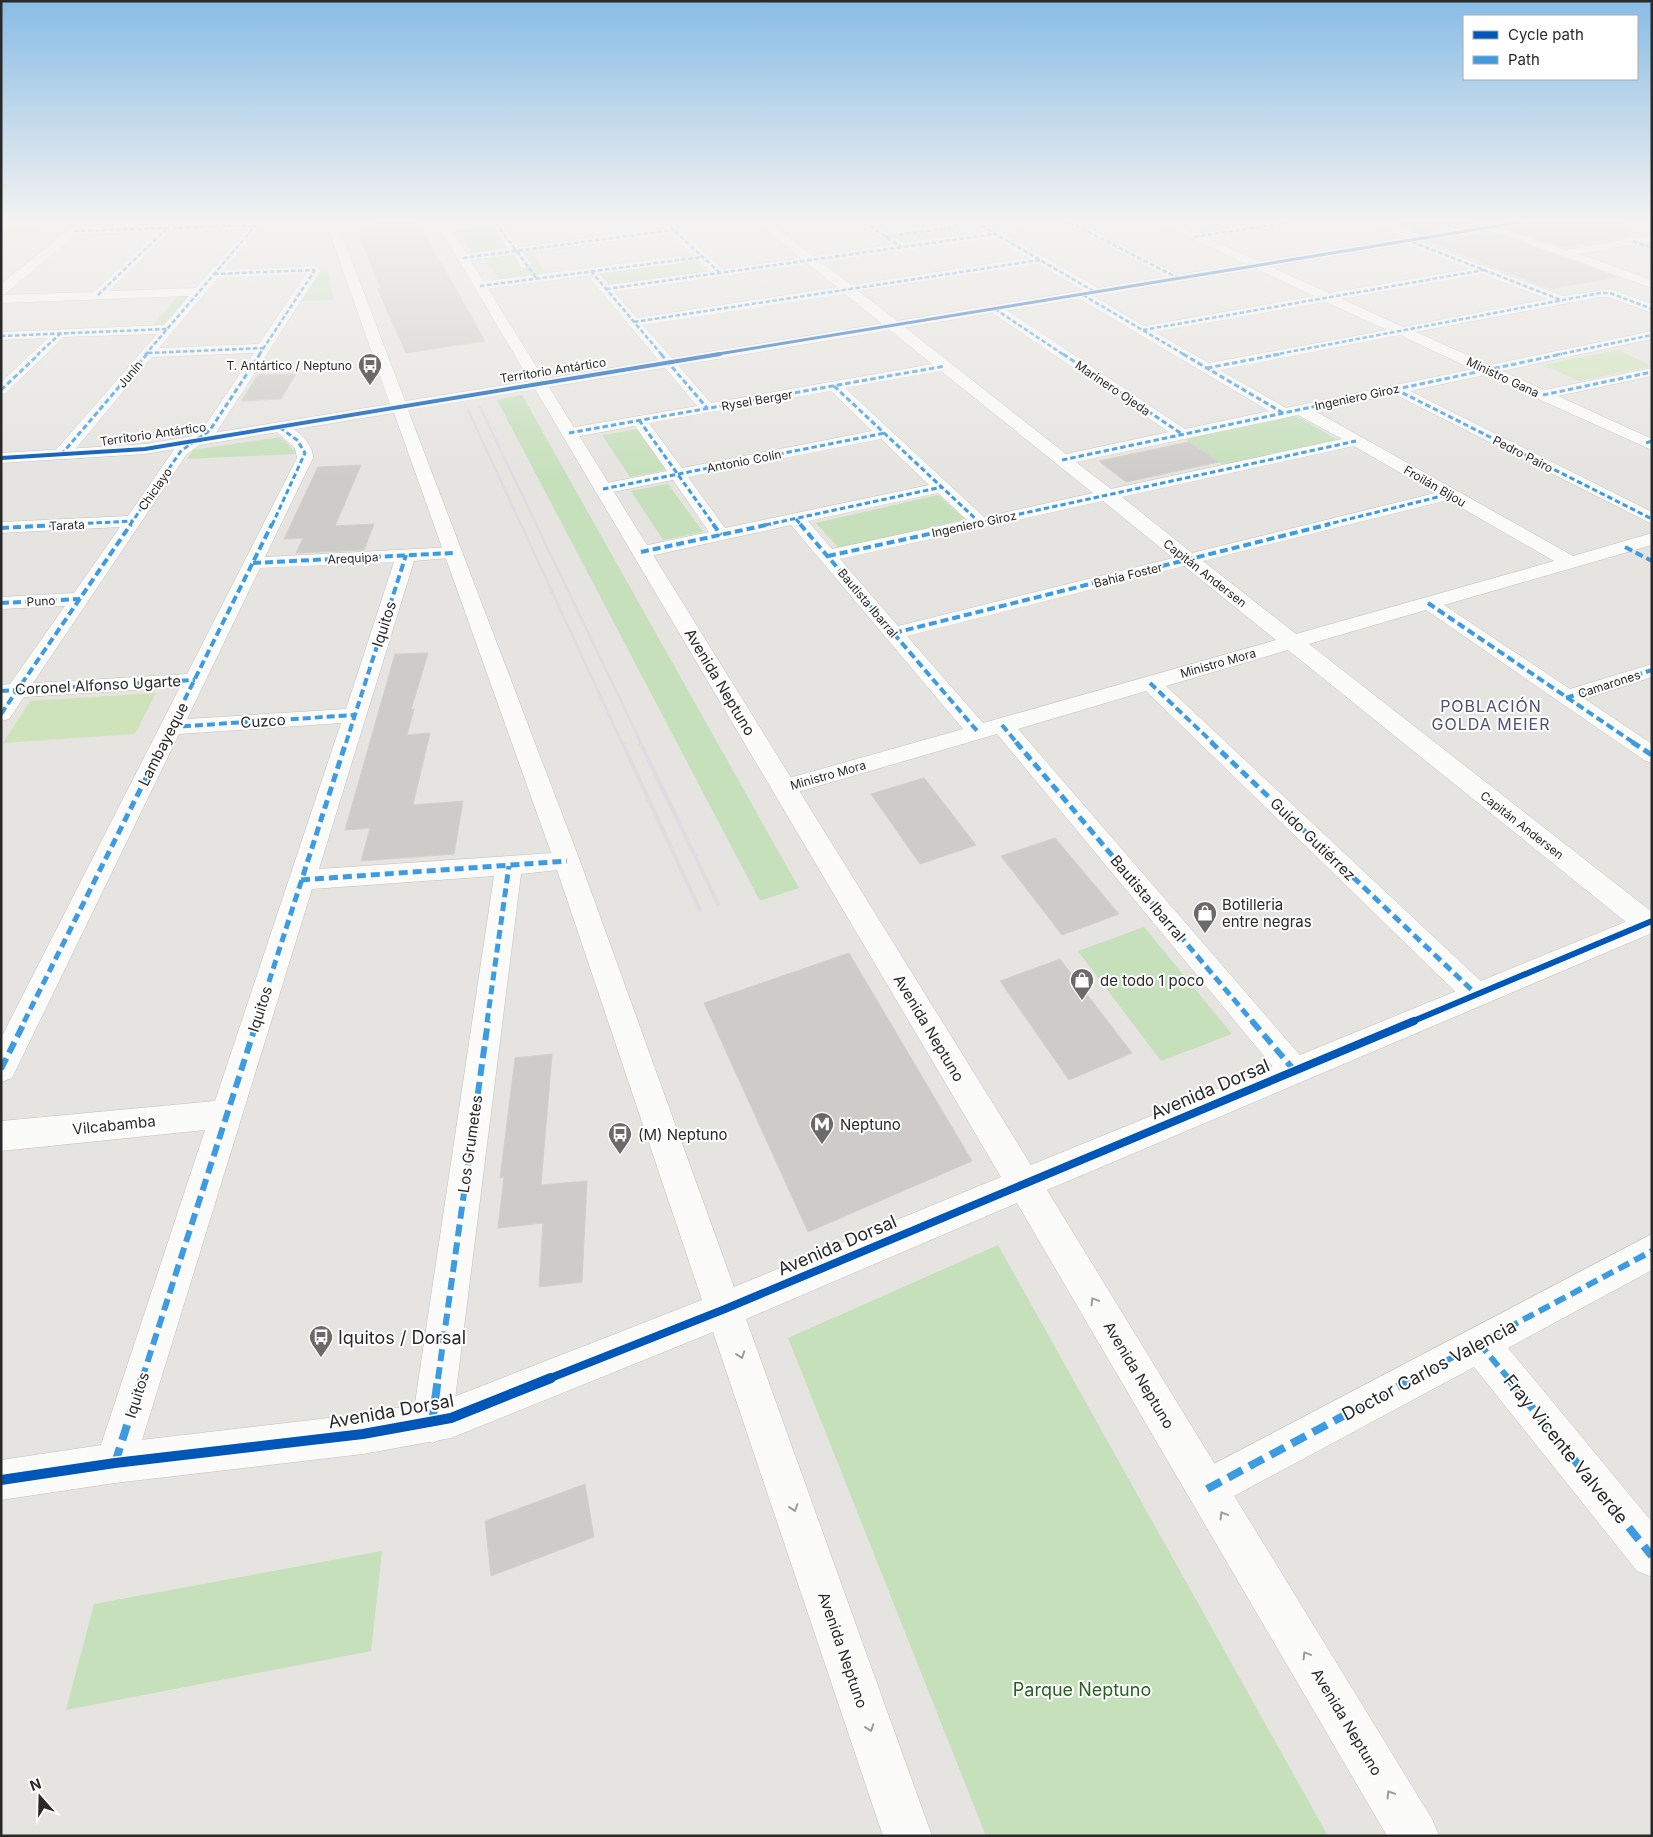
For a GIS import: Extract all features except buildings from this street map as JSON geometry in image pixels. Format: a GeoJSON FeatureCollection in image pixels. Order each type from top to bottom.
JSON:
{"type":"FeatureCollection","features":[{"type":"Feature","properties":{"kind":"street","name":"Junín"},"geometry":{"type":"LineString","coordinates":[[62,455],[185,308]]}},
{"type":"Feature","properties":{"kind":"street","name":"Chiclayo"},"geometry":{"type":"LineString","coordinates":[[1,714],[9,691],[80,599],[181,451],[210,430],[290,308]]}},
{"type":"Feature","properties":{"kind":"street","name":"Avenida Neptuno"},"geometry":{"type":"LineString","coordinates":[[362,308],[567,861],[908,1836]]}},
{"type":"Feature","properties":{"kind":"street","name":"Avenida Neptuno"},"geometry":{"type":"LineString","coordinates":[[493,308],[1024,1184],[1415,1836]]}},
{"type":"Feature","properties":{"kind":"street"},"geometry":{"type":"LineString","coordinates":[[622,308],[707,408]]}},
{"type":"Feature","properties":{"kind":"street"},"geometry":{"type":"LineString","coordinates":[[634,322],[729,308]]}},
{"type":"Feature","properties":{"kind":"street","name":"Capitán Andersen"},"geometry":{"type":"LineString","coordinates":[[871,308],[1649,922]]}},
{"type":"Feature","properties":{"kind":"street","name":"Territorio Antártico"},"geometry":{"type":"LineString","coordinates":[[1,458],[129,451],[994,308]]}},
{"type":"Feature","properties":{"kind":"street","name":"Marinero Ojeda"},"geometry":{"type":"LineString","coordinates":[[994,308],[1182,434]]}},
{"type":"Feature","properties":{"kind":"street"},"geometry":{"type":"LineString","coordinates":[[1109,308],[1142,330],[1283,413]]}},
{"type":"Feature","properties":{"kind":"street"},"geometry":{"type":"LineString","coordinates":[[1142,330],[1269,308]]}},
{"type":"Feature","properties":{"kind":"street","name":"Ministro Gana"},"geometry":{"type":"LineString","coordinates":[[1353,308],[1650,443]]}},
{"type":"Feature","properties":{"kind":"street"},"geometry":{"type":"LineString","coordinates":[[1207,368],[1522,308]]}},
{"type":"Feature","properties":{"kind":"street"},"geometry":{"type":"LineString","coordinates":[[1,336],[167,329]]}},
{"type":"Feature","properties":{"kind":"street"},"geometry":{"type":"LineString","coordinates":[[1,390],[61,333]]}},
{"type":"Feature","properties":{"kind":"street","name":"Ingeniero Giroz"},"geometry":{"type":"LineString","coordinates":[[1062,460],[1652,335]]}},
{"type":"Feature","properties":{"kind":"street"},"geometry":{"type":"LineString","coordinates":[[148,353],[264,348]]}},
{"type":"Feature","properties":{"kind":"street","name":"Rysel Berger"},"geometry":{"type":"LineString","coordinates":[[568,433],[945,366]]}},
{"type":"Feature","properties":{"kind":"street"},"geometry":{"type":"LineString","coordinates":[[1543,395],[1652,372]]}},
{"type":"Feature","properties":{"kind":"street"},"geometry":{"type":"LineString","coordinates":[[834,386],[980,523]]}},
{"type":"Feature","properties":{"kind":"street","name":"Pedro Pairo"},"geometry":{"type":"LineString","coordinates":[[1395,389],[1652,519]]}},
{"type":"Feature","properties":{"kind":"street","name":"Froilán Bijou"},"geometry":{"type":"LineString","coordinates":[[1300,409],[1570,562]]}},
{"type":"Feature","properties":{"kind":"street"},"geometry":{"type":"LineString","coordinates":[[639,420],[721,535]]}},
{"type":"Feature","properties":{"kind":"street","name":"Lambayeque"},"geometry":{"type":"LineString","coordinates":[[1,1069],[306,455],[304,447],[279,427]]}},
{"type":"Feature","properties":{"kind":"street","name":"Antonio Colín"},"geometry":{"type":"LineString","coordinates":[[603,489],[885,433]]}},
{"type":"Feature","properties":{"kind":"street","name":"Ingeniero Giroz"},"geometry":{"type":"LineString","coordinates":[[828,556],[1356,441]]}},
{"type":"Feature","properties":{"kind":"street"},"geometry":{"type":"LineString","coordinates":[[641,552],[942,487]]}},
{"type":"Feature","properties":{"kind":"street","name":"Bahía Foster"},"geometry":{"type":"LineString","coordinates":[[894,633],[1450,494]]}},
{"type":"Feature","properties":{"kind":"street","name":"Bautista Ibarral"},"geometry":{"type":"LineString","coordinates":[[796,519],[894,633],[990,729],[1294,1070]]}},
{"type":"Feature","properties":{"kind":"street","name":"Tarata"},"geometry":{"type":"LineString","coordinates":[[1,528],[133,522]]}},
{"type":"Feature","properties":{"kind":"street","name":"Ministro Mora"},"geometry":{"type":"LineString","coordinates":[[784,788],[1652,539]]}},
{"type":"Feature","properties":{"kind":"street"},"geometry":{"type":"LineString","coordinates":[[1625,547],[1652,561]]}},
{"type":"Feature","properties":{"kind":"street","name":"Arequipa"},"geometry":{"type":"LineString","coordinates":[[253,563],[453,553]]}},
{"type":"Feature","properties":{"kind":"street","name":"Iquitos"},"geometry":{"type":"LineString","coordinates":[[115,1463],[406,556]]}},
{"type":"Feature","properties":{"kind":"street","name":"Puno"},"geometry":{"type":"LineString","coordinates":[[1,603],[80,599]]}},
{"type":"Feature","properties":{"kind":"street"},"geometry":{"type":"LineString","coordinates":[[1428,603],[1652,755]]}},
{"type":"Feature","properties":{"kind":"street","name":"Camarones"},"geometry":{"type":"LineString","coordinates":[[1566,698],[1652,670]]}},
{"type":"Feature","properties":{"kind":"street","name":"Coronel Alfonso Ugarte"},"geometry":{"type":"LineString","coordinates":[[9,691],[195,680]]}},
{"type":"Feature","properties":{"kind":"street","name":"Guido Gutiérrez"},"geometry":{"type":"LineString","coordinates":[[1150,683],[1476,994]]}},
{"type":"Feature","properties":{"kind":"street","name":"Cuzco"},"geometry":{"type":"LineString","coordinates":[[172,727],[355,715]]}},
{"type":"Feature","properties":{"kind":"street"},"geometry":{"type":"LineString","coordinates":[[301,880],[567,861]]}},
{"type":"Feature","properties":{"kind":"street","name":"Los Grumetes"},"geometry":{"type":"LineString","coordinates":[[432,1423],[509,866]]}},
{"type":"Feature","properties":{"kind":"street","name":"Avenida Dorsal"},"geometry":{"type":"LineString","coordinates":[[1,1480],[115,1463],[363,1434],[432,1423],[451,1418],[538,1385],[724,1309],[1649,922]]}},
{"type":"Feature","properties":{"kind":"street","name":"Vilcabamba"},"geometry":{"type":"LineString","coordinates":[[1,1136],[227,1114]]}},
{"type":"Feature","properties":{"kind":"street","name":"Doctor Carlos Valencia"},"geometry":{"type":"LineString","coordinates":[[1207,1489],[1652,1251]]}},
{"type":"Feature","properties":{"kind":"street","name":"Fray Vicente Valverde"},"geometry":{"type":"LineString","coordinates":[[1479,1343],[1652,1556]]}},
{"type":"Feature","properties":{"kind":"green space"},"geometry":{"type":"Polygon","coordinates":[[[168,308],[182,308],[166,326],[151,327],[168,308]]]}},
{"type":"Feature","properties":{"kind":"green space"},"geometry":{"type":"Polygon","coordinates":[[[1618,350],[1652,366],[1579,381],[1543,365],[1618,350]]]}},
{"type":"Feature","properties":{"kind":"green space"},"geometry":{"type":"Polygon","coordinates":[[[522,395],[799,888],[760,901],[497,400],[522,395]]]}},
{"type":"Feature","properties":{"kind":"green space"},"geometry":{"type":"Polygon","coordinates":[[[1295,415],[1339,441],[1223,465],[1184,438],[1295,415]]]}},
{"type":"Feature","properties":{"kind":"green space"},"geometry":{"type":"Polygon","coordinates":[[[637,429],[666,470],[630,477],[602,435],[637,429]]]}},
{"type":"Feature","properties":{"kind":"green space"},"geometry":{"type":"Polygon","coordinates":[[[280,437],[296,454],[187,459],[193,450],[280,437]]]}},
{"type":"Feature","properties":{"kind":"green space"},"geometry":{"type":"Polygon","coordinates":[[[668,484],[703,532],[663,540],[631,491],[668,484]]]}},
{"type":"Feature","properties":{"kind":"green space"},"geometry":{"type":"Polygon","coordinates":[[[938,495],[965,519],[840,549],[816,523],[938,495]]]}},
{"type":"Feature","properties":{"kind":"green space"},"geometry":{"type":"Polygon","coordinates":[[[156,693],[135,734],[3,743],[30,701],[156,693]]]}},
{"type":"Feature","properties":{"kind":"green space"},"geometry":{"type":"Polygon","coordinates":[[[1144,927],[1232,1034],[1161,1061],[1078,951],[1144,927]]]}},
{"type":"Feature","properties":{"kind":"green space","name":"Parque Neptuno"},"geometry":{"type":"Polygon","coordinates":[[[998,1245],[1328,1836],[986,1836],[788,1338],[998,1245]]]}},
{"type":"Feature","properties":{"kind":"green space"},"geometry":{"type":"Polygon","coordinates":[[[382,1551],[371,1651],[66,1710],[94,1604],[382,1551]]]}},
{"type":"Feature","properties":{"kind":"railway"},"geometry":{"type":"LineString","coordinates":[[480,407],[641,743]]}},
{"type":"Feature","properties":{"kind":"railway"},"geometry":{"type":"LineString","coordinates":[[468,410],[622,743]]}},
{"type":"Feature","properties":{"kind":"railway"},"geometry":{"type":"LineString","coordinates":[[622,742],[700,910]]}},
{"type":"Feature","properties":{"kind":"railway"},"geometry":{"type":"LineString","coordinates":[[640,742],[718,904]]}},
{"type":"Feature","properties":{"kind":"marked path"},"geometry":{"type":"LineString","coordinates":[[61,455],[186,308]]}},
{"type":"Feature","properties":{"kind":"marked path"},"geometry":{"type":"LineString","coordinates":[[1,714],[181,451],[210,430],[290,308]]}},
{"type":"Feature","properties":{"kind":"marked path"},"geometry":{"type":"LineString","coordinates":[[622,308],[707,408]]}},
{"type":"Feature","properties":{"kind":"marked path"},"geometry":{"type":"LineString","coordinates":[[634,322],[727,308]]}},
{"type":"Feature","properties":{"kind":"marked path"},"geometry":{"type":"LineString","coordinates":[[1105,308],[1283,413]]}},
{"type":"Feature","properties":{"kind":"marked path"},"geometry":{"type":"LineString","coordinates":[[1143,330],[1270,308]]}},
{"type":"Feature","properties":{"kind":"marked path"},"geometry":{"type":"LineString","coordinates":[[1207,368],[1523,308]]}},
{"type":"Feature","properties":{"kind":"marked path"},"geometry":{"type":"LineString","coordinates":[[995,309],[1182,434]]}},
{"type":"Feature","properties":{"kind":"marked path"},"geometry":{"type":"LineString","coordinates":[[1,336],[167,329]]}},
{"type":"Feature","properties":{"kind":"marked path"},"geometry":{"type":"LineString","coordinates":[[1,390],[61,333]]}},
{"type":"Feature","properties":{"kind":"marked path"},"geometry":{"type":"LineString","coordinates":[[1062,460],[1652,335]]}},
{"type":"Feature","properties":{"kind":"marked path"},"geometry":{"type":"LineString","coordinates":[[148,353],[264,348]]}},
{"type":"Feature","properties":{"kind":"marked path"},"geometry":{"type":"LineString","coordinates":[[569,433],[945,366]]}},
{"type":"Feature","properties":{"kind":"marked path"},"geometry":{"type":"LineString","coordinates":[[1543,395],[1652,372]]}},
{"type":"Feature","properties":{"kind":"marked path"},"geometry":{"type":"LineString","coordinates":[[834,386],[980,523]]}},
{"type":"Feature","properties":{"kind":"marked path"},"geometry":{"type":"LineString","coordinates":[[1395,389],[1652,519]]}},
{"type":"Feature","properties":{"kind":"marked path"},"geometry":{"type":"LineString","coordinates":[[639,420],[721,535]]}},
{"type":"Feature","properties":{"kind":"marked path"},"geometry":{"type":"LineString","coordinates":[[1,1069],[305,458],[304,449],[301,444],[279,427]]}},
{"type":"Feature","properties":{"kind":"marked path"},"geometry":{"type":"LineString","coordinates":[[603,489],[885,433]]}},
{"type":"Feature","properties":{"kind":"marked path"},"geometry":{"type":"LineString","coordinates":[[828,556],[1356,441]]}},
{"type":"Feature","properties":{"kind":"marked path"},"geometry":{"type":"LineString","coordinates":[[1646,443],[1652,441]]}},
{"type":"Feature","properties":{"kind":"marked path"},"geometry":{"type":"LineString","coordinates":[[641,552],[942,487]]}},
{"type":"Feature","properties":{"kind":"marked path"},"geometry":{"type":"LineString","coordinates":[[894,633],[1450,494]]}},
{"type":"Feature","properties":{"kind":"marked path"},"geometry":{"type":"LineString","coordinates":[[796,519],[978,732]]}},
{"type":"Feature","properties":{"kind":"marked path"},"geometry":{"type":"LineString","coordinates":[[1,528],[133,521]]}},
{"type":"Feature","properties":{"kind":"marked path"},"geometry":{"type":"LineString","coordinates":[[1625,547],[1652,561]]}},
{"type":"Feature","properties":{"kind":"marked path"},"geometry":{"type":"LineString","coordinates":[[253,563],[453,553]]}},
{"type":"Feature","properties":{"kind":"marked path"},"geometry":{"type":"LineString","coordinates":[[115,1463],[406,555]]}},
{"type":"Feature","properties":{"kind":"marked path"},"geometry":{"type":"LineString","coordinates":[[1,603],[80,599]]}},
{"type":"Feature","properties":{"kind":"marked path"},"geometry":{"type":"LineString","coordinates":[[1428,603],[1652,755]]}},
{"type":"Feature","properties":{"kind":"marked path"},"geometry":{"type":"LineString","coordinates":[[1566,698],[1652,670]]}},
{"type":"Feature","properties":{"kind":"marked path"},"geometry":{"type":"LineString","coordinates":[[1,691],[195,680]]}},
{"type":"Feature","properties":{"kind":"marked path"},"geometry":{"type":"LineString","coordinates":[[1150,683],[1476,994]]}},
{"type":"Feature","properties":{"kind":"marked path"},"geometry":{"type":"LineString","coordinates":[[171,727],[355,715]]}},
{"type":"Feature","properties":{"kind":"marked path"},"geometry":{"type":"LineString","coordinates":[[1002,725],[1294,1070]]}},
{"type":"Feature","properties":{"kind":"marked path"},"geometry":{"type":"LineString","coordinates":[[301,880],[567,861]]}},
{"type":"Feature","properties":{"kind":"marked path"},"geometry":{"type":"LineString","coordinates":[[432,1423],[509,866]]}},
{"type":"Feature","properties":{"kind":"marked path"},"geometry":{"type":"LineString","coordinates":[[1207,1489],[1652,1251]]}},
{"type":"Feature","properties":{"kind":"marked path"},"geometry":{"type":"LineString","coordinates":[[1479,1343],[1652,1556]]}},
{"type":"Feature","properties":{"kind":"cycle path"},"geometry":{"type":"LineString","coordinates":[[1,458],[145,449],[1001,308]]}},
{"type":"Feature","properties":{"kind":"cycle path"},"geometry":{"type":"LineString","coordinates":[[1,1480],[115,1463],[363,1434],[451,1418],[725,1309],[1652,921]]}},
{"type":"Feature","properties":{"kind":"place","name":"T. Antártico / Neptuno"},"geometry":{"type":"Point","coordinates":[370,386]}},
{"type":"Feature","properties":{"kind":"place","name":"Botilleria entre negras"},"geometry":{"type":"Point","coordinates":[1205,934]}},
{"type":"Feature","properties":{"kind":"place","name":"de todo 1 poco"},"geometry":{"type":"Point","coordinates":[1082,1001]}},
{"type":"Feature","properties":{"kind":"place","name":"Neptuno"},"geometry":{"type":"Point","coordinates":[822,1145]}},
{"type":"Feature","properties":{"kind":"place","name":"(M) Neptuno"},"geometry":{"type":"Point","coordinates":[620,1155]}},
{"type":"Feature","properties":{"kind":"place","name":"Iquitos / Dorsal"},"geometry":{"type":"Point","coordinates":[321,1358]}},
{"type":"Feature","properties":{"kind":"district","name":"POBLACIÓN GOLDA MEIER"},"geometry":{"type":"Point","coordinates":[1491,715]}}]}
